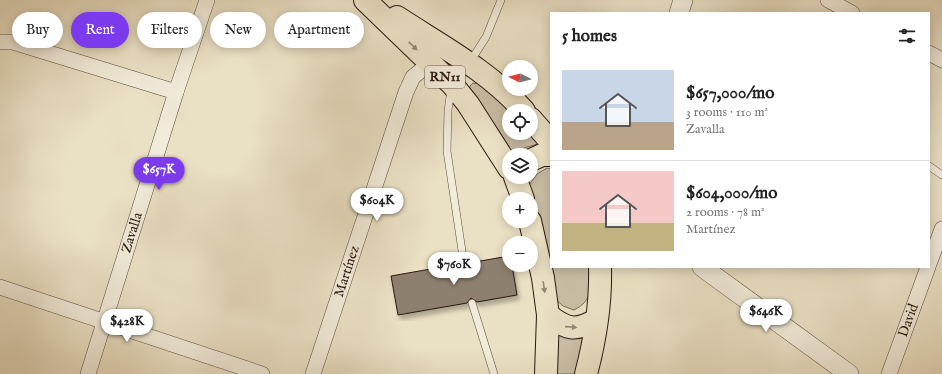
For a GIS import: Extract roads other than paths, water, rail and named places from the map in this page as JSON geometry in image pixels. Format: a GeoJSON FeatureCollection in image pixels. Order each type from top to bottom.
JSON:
{"type":"FeatureCollection","features":[{"type":"Feature","properties":{"kind":"main road","name":"RN11"},"geometry":{"type":"LineString","coordinates":[[365,0],[452,84],[468,104],[502,157]]}},
{"type":"Feature","properties":{"kind":"main road","name":"RN11"},"geometry":{"type":"LineString","coordinates":[[370,0],[469,63],[508,93],[518,104]]}},
{"type":"Feature","properties":{"kind":"main road"},"geometry":{"type":"LineString","coordinates":[[538,127],[550,141]]}},
{"type":"Feature","properties":{"kind":"main road"},"geometry":{"type":"LineString","coordinates":[[538,157],[550,155]]}},
{"type":"Feature","properties":{"kind":"main road"},"geometry":{"type":"LineString","coordinates":[[532,228],[543,278],[548,315],[546,374]]}},
{"type":"Feature","properties":{"kind":"main road"},"geometry":{"type":"LineString","coordinates":[[586,374],[596,320],[602,272]]}},
{"type":"Feature","properties":{"kind":"main road"},"geometry":{"type":"LineString","coordinates":[[548,315],[564,327],[573,328],[583,327],[596,320]]}},
{"type":"Feature","properties":{"kind":"street","name":"Zavalla"},"geometry":{"type":"LineString","coordinates":[[88,374],[176,92],[207,0]]}},
{"type":"Feature","properties":{"kind":"street"},"geometry":{"type":"LineString","coordinates":[[679,12],[683,0]]}},
{"type":"Feature","properties":{"kind":"street"},"geometry":{"type":"LineString","coordinates":[[828,0],[850,12]]}},
{"type":"Feature","properties":{"kind":"street"},"geometry":{"type":"LineString","coordinates":[[0,42],[13,42],[176,92]]}},
{"type":"Feature","properties":{"kind":"street"},"geometry":{"type":"LineString","coordinates":[[930,54],[942,60]]}},
{"type":"Feature","properties":{"kind":"street","name":"Martínez"},"geometry":{"type":"LineString","coordinates":[[313,374],[406,92],[412,77],[430,63]]}},
{"type":"Feature","properties":{"kind":"street","name":"David"},"geometry":{"type":"LineString","coordinates":[[930,263],[942,229]]}},
{"type":"Feature","properties":{"kind":"street"},"geometry":{"type":"LineString","coordinates":[[703,268],[840,371]]}},
{"type":"Feature","properties":{"kind":"street","name":"David"},"geometry":{"type":"LineString","coordinates":[[889,374],[928,268]]}},
{"type":"Feature","properties":{"kind":"street"},"geometry":{"type":"LineString","coordinates":[[0,287],[262,374]]}},
{"type":"Feature","properties":{"kind":"lane"},"geometry":{"type":"LineString","coordinates":[[469,63],[486,37],[501,0]]}},
{"type":"Feature","properties":{"kind":"lane"},"geometry":{"type":"LineString","coordinates":[[452,84],[448,110],[448,151],[464,264]]}},
{"type":"Feature","properties":{"kind":"lane"},"geometry":{"type":"LineString","coordinates":[[930,167],[942,175]]}},
{"type":"Feature","properties":{"kind":"lane"},"geometry":{"type":"LineString","coordinates":[[472,303],[494,374]]}}]}
